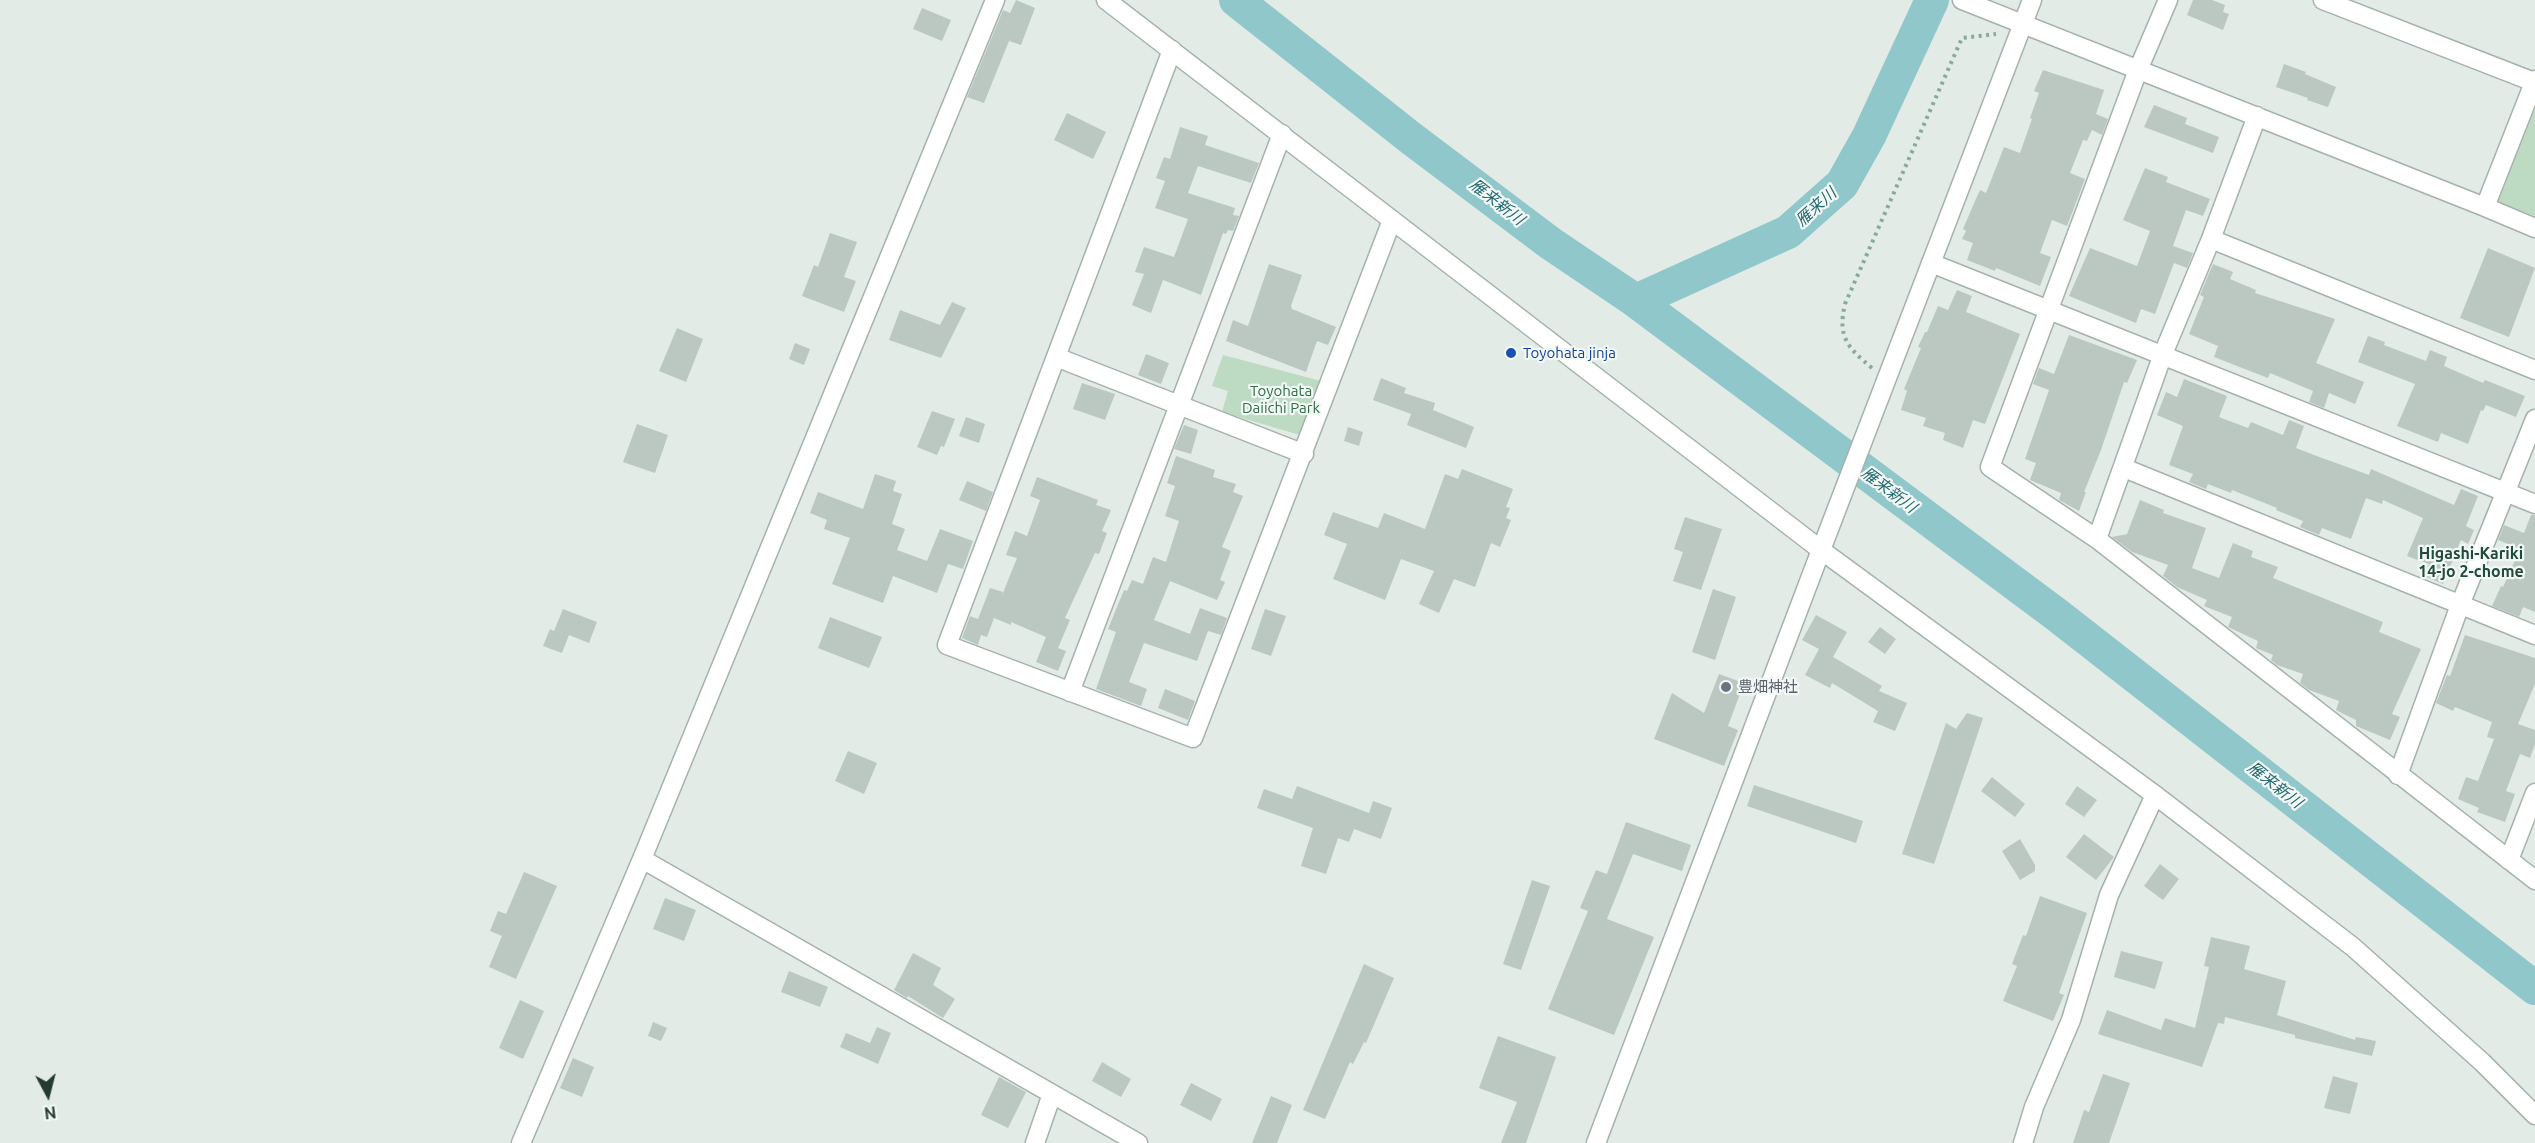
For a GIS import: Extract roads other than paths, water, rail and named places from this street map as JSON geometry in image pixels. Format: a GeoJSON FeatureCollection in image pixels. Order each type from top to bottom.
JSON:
{"type":"FeatureCollection","features":[{"type":"Feature","properties":{"kind":"street"},"geometry":{"type":"LineString","coordinates":[[521,1143],[642,859],[995,0]]}},
{"type":"Feature","properties":{"kind":"street"},"geometry":{"type":"LineString","coordinates":[[1106,0],[1821,550],[2155,795],[2354,947],[2482,1062],[2535,1115]]}},
{"type":"Feature","properties":{"kind":"street"},"geometry":{"type":"LineString","coordinates":[[1962,0],[2535,228]]}},
{"type":"Feature","properties":{"kind":"street"},"geometry":{"type":"LineString","coordinates":[[1596,1143],[2032,0]]}},
{"type":"Feature","properties":{"kind":"street"},"geometry":{"type":"LineString","coordinates":[[2168,0],[2138,70],[1990,467],[2097,539],[2535,880]]}},
{"type":"Feature","properties":{"kind":"street"},"geometry":{"type":"LineString","coordinates":[[2322,0],[2535,81],[2485,207]]}},
{"type":"Feature","properties":{"kind":"street"},"geometry":{"type":"LineString","coordinates":[[1172,50],[947,645],[1193,738],[1392,220]]}},
{"type":"Feature","properties":{"kind":"street"},"geometry":{"type":"LineString","coordinates":[[2097,539],[2163,354],[2211,239],[2257,116]]}},
{"type":"Feature","properties":{"kind":"street"},"geometry":{"type":"LineString","coordinates":[[1070,692],[1282,134]]}},
{"type":"Feature","properties":{"kind":"street"},"geometry":{"type":"LineString","coordinates":[[2211,239],[2535,370]]}},
{"type":"Feature","properties":{"kind":"street"},"geometry":{"type":"LineString","coordinates":[[1931,263],[2535,504]]}},
{"type":"Feature","properties":{"kind":"street"},"geometry":{"type":"LineString","coordinates":[[1056,357],[1304,454]]}},
{"type":"Feature","properties":{"kind":"street"},"geometry":{"type":"LineString","coordinates":[[2398,775],[2460,604],[2535,419]]}},
{"type":"Feature","properties":{"kind":"street"},"geometry":{"type":"LineString","coordinates":[[2124,468],[2535,635]]}},
{"type":"Feature","properties":{"kind":"street"},"geometry":{"type":"LineString","coordinates":[[2509,860],[2535,793]]}},
{"type":"Feature","properties":{"kind":"street"},"geometry":{"type":"LineString","coordinates":[[2023,1143],[2034,1107],[2071,1020],[2109,895],[2155,795]]}},
{"type":"Feature","properties":{"kind":"street"},"geometry":{"type":"LineString","coordinates":[[642,859],[1138,1143]]}},
{"type":"Feature","properties":{"kind":"street"},"geometry":{"type":"LineString","coordinates":[[1035,1143],[1052,1094]]}},
{"type":"Feature","properties":{"kind":"waterway","name":"雁来新川"},"geometry":{"type":"LineString","coordinates":[[1236,0],[1412,139],[1550,243],[1636,301],[2057,615],[2535,988]]}},
{"type":"Feature","properties":{"kind":"waterway","name":"雁来川"},"geometry":{"type":"LineString","coordinates":[[1636,301],[1788,232],[1842,184],[1869,136],[1932,0]]}},
{"type":"Feature","properties":{"kind":"place","name":"Toyohata jinja"},"geometry":{"type":"Point","coordinates":[1511,353]}},
{"type":"Feature","properties":{"kind":"place","name":"豊畑神社"},"geometry":{"type":"Point","coordinates":[1726,687]}},
{"type":"Feature","properties":{"kind":"district","name":"Higashi-Kariki 14-jo 2-chome"},"geometry":{"type":"Point","coordinates":[2471,563]}},
{"type":"Feature","properties":{"kind":"park label","name":"Toyohata Daiichi Park"},"geometry":{"type":"Point","coordinates":[1281,400]}}]}
